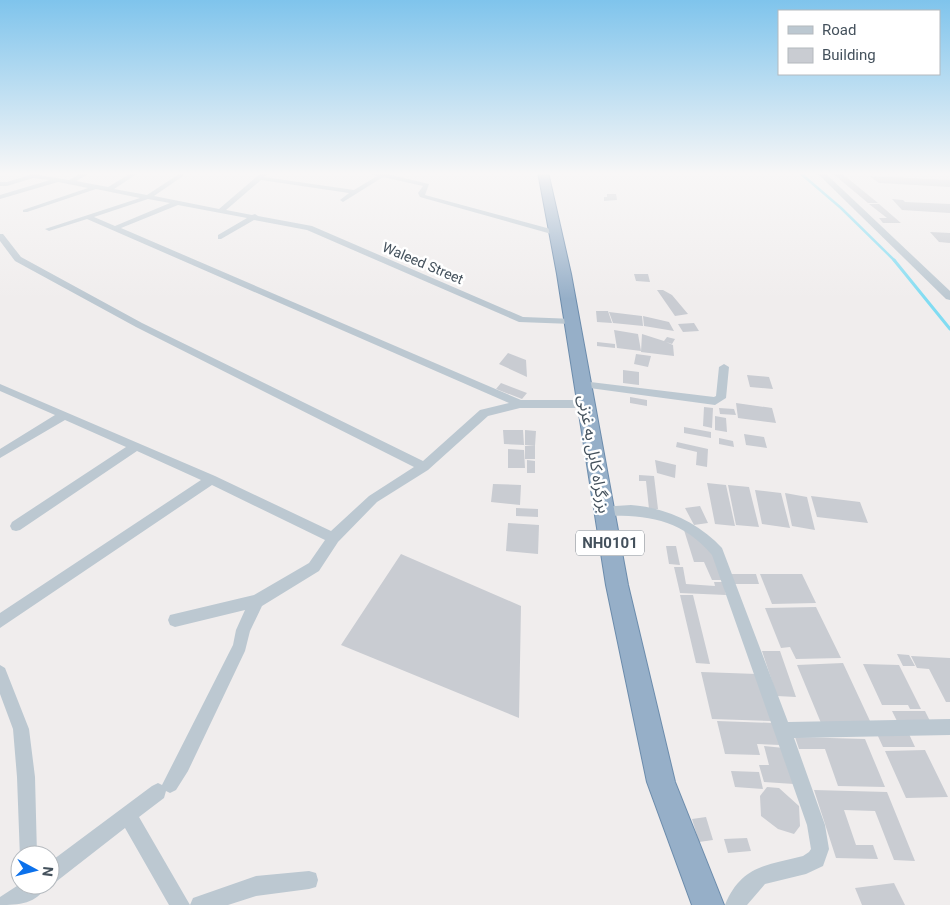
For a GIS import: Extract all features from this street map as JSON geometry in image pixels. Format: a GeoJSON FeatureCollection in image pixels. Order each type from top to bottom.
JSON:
{"type":"FeatureCollection","features":[{"type":"Feature","properties":{"kind":"highway","name":"بزرگراه کابل به غزنی"},"geometry":{"type":"LineString","coordinates":[[551,214],[572,321],[617,585],[661,782],[708,905]]}},
{"type":"Feature","properties":{"kind":"street"},"geometry":{"type":"LineString","coordinates":[[49,229],[98,214]]}},
{"type":"Feature","properties":{"kind":"street"},"geometry":{"type":"LineString","coordinates":[[115,228],[149,214]]}},
{"type":"Feature","properties":{"kind":"street","name":"Waleed Street"},"geometry":{"type":"LineString","coordinates":[[243,214],[308,228],[522,320],[572,321]]}},
{"type":"Feature","properties":{"kind":"street"},"geometry":{"type":"LineString","coordinates":[[487,214],[555,233]]}},
{"type":"Feature","properties":{"kind":"street"},"geometry":{"type":"LineString","coordinates":[[864,214],[950,297]]}},
{"type":"Feature","properties":{"kind":"street"},"geometry":{"type":"LineString","coordinates":[[220,237],[255,216]]}},
{"type":"Feature","properties":{"kind":"street"},"geometry":{"type":"LineString","coordinates":[[89,217],[520,404]]}},
{"type":"Feature","properties":{"kind":"street"},"geometry":{"type":"LineString","coordinates":[[2,240],[18,259],[131,320],[424,468]]}},
{"type":"Feature","properties":{"kind":"street"},"geometry":{"type":"LineString","coordinates":[[175,620],[257,601],[314,567],[333,538],[373,499],[424,468],[484,413],[520,404],[584,394],[715,401],[721,398],[724,367]]}},
{"type":"Feature","properties":{"kind":"street"},"geometry":{"type":"LineString","coordinates":[[0,387],[211,479],[333,538]]}},
{"type":"Feature","properties":{"kind":"street"},"geometry":{"type":"LineString","coordinates":[[0,454],[64,415]]}},
{"type":"Feature","properties":{"kind":"street"},"geometry":{"type":"LineString","coordinates":[[16,526],[136,446]]}},
{"type":"Feature","properties":{"kind":"street"},"geometry":{"type":"LineString","coordinates":[[0,621],[211,479]]}},
{"type":"Feature","properties":{"kind":"street"},"geometry":{"type":"LineString","coordinates":[[604,510],[646,512],[677,522],[699,534],[717,552],[816,824],[820,849],[816,859],[806,865],[760,876],[748,886],[735,905]]}},
{"type":"Feature","properties":{"kind":"street"},"geometry":{"type":"LineString","coordinates":[[60,866],[164,788],[182,765],[240,646],[243,630],[257,601]]}},
{"type":"Feature","properties":{"kind":"street"},"geometry":{"type":"LineString","coordinates":[[0,673],[20,729],[26,777],[28,845]]}},
{"type":"Feature","properties":{"kind":"street"},"geometry":{"type":"LineString","coordinates":[[783,730],[950,727]]}},
{"type":"Feature","properties":{"kind":"street"},"geometry":{"type":"LineString","coordinates":[[128,815],[180,905]]}},
{"type":"Feature","properties":{"kind":"street"},"geometry":{"type":"LineString","coordinates":[[200,905],[256,886],[309,880]]}},
{"type":"Feature","properties":{"kind":"street"},"geometry":{"type":"LineString","coordinates":[[5,905],[19,895]]}},
{"type":"Feature","properties":{"kind":"building"},"geometry":{"type":"Polygon","coordinates":[[[882,214],[891,214],[901,223],[883,223],[879,218],[887,218],[882,214]]]}},
{"type":"Feature","properties":{"kind":"building"},"geometry":{"type":"Polygon","coordinates":[[[930,232],[950,233],[950,243],[939,242],[930,232]]]}},
{"type":"Feature","properties":{"kind":"building"},"geometry":{"type":"Polygon","coordinates":[[[634,274],[648,274],[650,282],[636,281],[634,274]]]}},
{"type":"Feature","properties":{"kind":"building"},"geometry":{"type":"Polygon","coordinates":[[[657,290],[663,290],[672,295],[688,314],[675,316],[657,290]]]}},
{"type":"Feature","properties":{"kind":"building"},"geometry":{"type":"Polygon","coordinates":[[[596,311],[608,311],[612,323],[597,322],[596,311]]]}},
{"type":"Feature","properties":{"kind":"building"},"geometry":{"type":"Polygon","coordinates":[[[609,312],[642,316],[643,326],[613,323],[609,312]]]}},
{"type":"Feature","properties":{"kind":"building"},"geometry":{"type":"Polygon","coordinates":[[[643,316],[669,322],[674,331],[644,326],[643,316]]]}},
{"type":"Feature","properties":{"kind":"building"},"geometry":{"type":"Polygon","coordinates":[[[694,323],[699,331],[683,332],[678,324],[694,323]]]}},
{"type":"Feature","properties":{"kind":"building"},"geometry":{"type":"Polygon","coordinates":[[[614,330],[638,334],[641,351],[617,348],[614,330]]]}},
{"type":"Feature","properties":{"kind":"building"},"geometry":{"type":"Polygon","coordinates":[[[642,334],[664,341],[667,337],[675,339],[672,344],[666,342],[673,345],[674,356],[641,352],[642,334]]]}},
{"type":"Feature","properties":{"kind":"building"},"geometry":{"type":"Polygon","coordinates":[[[597,342],[615,344],[615,348],[597,346],[597,342]]]}},
{"type":"Feature","properties":{"kind":"building"},"geometry":{"type":"Polygon","coordinates":[[[508,353],[526,360],[527,377],[499,364],[508,353]]]}},
{"type":"Feature","properties":{"kind":"building"},"geometry":{"type":"Polygon","coordinates":[[[636,354],[651,356],[648,367],[634,364],[636,354]]]}},
{"type":"Feature","properties":{"kind":"building"},"geometry":{"type":"Polygon","coordinates":[[[623,370],[639,372],[639,385],[623,383],[623,370]]]}},
{"type":"Feature","properties":{"kind":"building"},"geometry":{"type":"Polygon","coordinates":[[[747,375],[769,377],[773,389],[750,387],[747,375]]]}},
{"type":"Feature","properties":{"kind":"building"},"geometry":{"type":"Polygon","coordinates":[[[501,383],[527,393],[522,399],[496,389],[501,383]]]}},
{"type":"Feature","properties":{"kind":"building"},"geometry":{"type":"Polygon","coordinates":[[[630,397],[647,400],[647,406],[630,403],[630,397]]]}},
{"type":"Feature","properties":{"kind":"building"},"geometry":{"type":"Polygon","coordinates":[[[736,403],[772,408],[776,423],[738,418],[736,403]]]}},
{"type":"Feature","properties":{"kind":"building"},"geometry":{"type":"Polygon","coordinates":[[[704,407],[713,408],[712,428],[703,426],[704,407]]]}},
{"type":"Feature","properties":{"kind":"building"},"geometry":{"type":"Polygon","coordinates":[[[719,408],[734,409],[736,415],[720,414],[719,408]]]}},
{"type":"Feature","properties":{"kind":"building"},"geometry":{"type":"Polygon","coordinates":[[[715,416],[726,418],[727,432],[715,430],[715,416]]]}},
{"type":"Feature","properties":{"kind":"building"},"geometry":{"type":"Polygon","coordinates":[[[684,427],[711,432],[711,438],[684,433],[684,427]]]}},
{"type":"Feature","properties":{"kind":"building"},"geometry":{"type":"Polygon","coordinates":[[[503,430],[523,430],[524,445],[504,444],[503,430]]]}},
{"type":"Feature","properties":{"kind":"building"},"geometry":{"type":"Polygon","coordinates":[[[525,430],[536,431],[535,446],[525,445],[525,430]]]}},
{"type":"Feature","properties":{"kind":"building"},"geometry":{"type":"Polygon","coordinates":[[[744,434],[764,437],[767,448],[746,445],[744,434]]]}},
{"type":"Feature","properties":{"kind":"building"},"geometry":{"type":"Polygon","coordinates":[[[719,438],[733,441],[734,447],[719,444],[719,438]]]}},
{"type":"Feature","properties":{"kind":"building"},"geometry":{"type":"Polygon","coordinates":[[[677,442],[708,449],[707,467],[696,465],[697,452],[676,447],[677,442]]]}},
{"type":"Feature","properties":{"kind":"building"},"geometry":{"type":"Polygon","coordinates":[[[525,446],[535,446],[535,459],[525,459],[525,446]]]}},
{"type":"Feature","properties":{"kind":"building"},"geometry":{"type":"Polygon","coordinates":[[[508,449],[524,450],[525,468],[508,468],[508,449]]]}},
{"type":"Feature","properties":{"kind":"building"},"geometry":{"type":"Polygon","coordinates":[[[527,460],[535,461],[535,473],[527,473],[527,460]]]}},
{"type":"Feature","properties":{"kind":"building"},"geometry":{"type":"Polygon","coordinates":[[[655,460],[676,465],[675,478],[657,473],[655,460]]]}},
{"type":"Feature","properties":{"kind":"building"},"geometry":{"type":"Polygon","coordinates":[[[639,475],[654,476],[658,509],[649,509],[646,481],[639,481],[639,475]]]}},
{"type":"Feature","properties":{"kind":"building"},"geometry":{"type":"Polygon","coordinates":[[[707,483],[726,485],[735,526],[715,524],[707,483]]]}},
{"type":"Feature","properties":{"kind":"building"},"geometry":{"type":"Polygon","coordinates":[[[493,484],[521,485],[520,505],[491,502],[493,484]]]}},
{"type":"Feature","properties":{"kind":"building"},"geometry":{"type":"Polygon","coordinates":[[[728,485],[749,487],[759,527],[736,525],[728,485]]]}},
{"type":"Feature","properties":{"kind":"building"},"geometry":{"type":"Polygon","coordinates":[[[755,490],[781,493],[790,528],[762,524],[755,490]]]}},
{"type":"Feature","properties":{"kind":"building"},"geometry":{"type":"Polygon","coordinates":[[[785,493],[807,497],[815,530],[792,526],[785,493]]]}},
{"type":"Feature","properties":{"kind":"building"},"geometry":{"type":"Polygon","coordinates":[[[811,496],[860,502],[868,523],[817,517],[811,496]]]}},
{"type":"Feature","properties":{"kind":"building"},"geometry":{"type":"Polygon","coordinates":[[[700,506],[708,523],[694,525],[685,508],[700,506]]]}},
{"type":"Feature","properties":{"kind":"building"},"geometry":{"type":"Polygon","coordinates":[[[516,508],[538,509],[538,517],[516,516],[516,508]]]}},
{"type":"Feature","properties":{"kind":"building"},"geometry":{"type":"Polygon","coordinates":[[[508,523],[539,525],[538,554],[506,551],[508,523]]]}},
{"type":"Feature","properties":{"kind":"building"},"geometry":{"type":"Polygon","coordinates":[[[684,530],[710,545],[722,580],[712,580],[704,562],[694,562],[684,530]]]}},
{"type":"Feature","properties":{"kind":"building"},"geometry":{"type":"Polygon","coordinates":[[[666,546],[676,546],[680,565],[669,564],[666,546]]]}},
{"type":"Feature","properties":{"kind":"building"},"geometry":{"type":"Polygon","coordinates":[[[401,554],[521,606],[519,718],[341,645],[401,554]]]}},
{"type":"Feature","properties":{"kind":"building"},"geometry":{"type":"Polygon","coordinates":[[[674,567],[683,567],[686,584],[715,586],[714,582],[723,582],[726,595],[680,593],[674,567]]]}},
{"type":"Feature","properties":{"kind":"building"},"geometry":{"type":"Polygon","coordinates":[[[731,574],[756,574],[759,584],[735,584],[731,574]]]}},
{"type":"Feature","properties":{"kind":"building"},"geometry":{"type":"Polygon","coordinates":[[[760,574],[802,574],[816,603],[772,604],[760,574]]]}},
{"type":"Feature","properties":{"kind":"building"},"geometry":{"type":"Polygon","coordinates":[[[680,595],[693,595],[710,664],[696,663],[680,595]]]}},
{"type":"Feature","properties":{"kind":"building"},"geometry":{"type":"Polygon","coordinates":[[[816,607],[841,658],[796,659],[790,647],[781,648],[765,608],[816,607]]]}},
{"type":"Feature","properties":{"kind":"building"},"geometry":{"type":"Polygon","coordinates":[[[762,651],[780,651],[796,697],[777,696],[762,651]]]}},
{"type":"Feature","properties":{"kind":"building"},"geometry":{"type":"Polygon","coordinates":[[[897,654],[909,655],[915,666],[903,666],[897,654]]]}},
{"type":"Feature","properties":{"kind":"building"},"geometry":{"type":"Polygon","coordinates":[[[911,656],[950,658],[950,702],[946,702],[929,669],[917,668],[911,656]]]}},
{"type":"Feature","properties":{"kind":"building"},"geometry":{"type":"Polygon","coordinates":[[[843,663],[870,721],[821,723],[797,665],[843,663]]]}},
{"type":"Feature","properties":{"kind":"building"},"geometry":{"type":"Polygon","coordinates":[[[863,664],[899,665],[921,709],[910,709],[908,705],[882,705],[863,664]]]}},
{"type":"Feature","properties":{"kind":"building"},"geometry":{"type":"Polygon","coordinates":[[[701,672],[757,674],[772,721],[712,719],[701,672]]]}},
{"type":"Feature","properties":{"kind":"building"},"geometry":{"type":"Polygon","coordinates":[[[892,711],[925,711],[931,723],[898,723],[892,711]]]}},
{"type":"Feature","properties":{"kind":"building"},"geometry":{"type":"Polygon","coordinates":[[[717,721],[773,723],[780,745],[757,744],[760,755],[725,754],[717,721]]]}},
{"type":"Feature","properties":{"kind":"building"},"geometry":{"type":"Polygon","coordinates":[[[877,734],[909,734],[915,747],[883,747],[877,734]]]}},
{"type":"Feature","properties":{"kind":"building"},"geometry":{"type":"Polygon","coordinates":[[[795,737],[865,739],[885,787],[838,786],[825,749],[799,749],[795,737]]]}},
{"type":"Feature","properties":{"kind":"building"},"geometry":{"type":"Polygon","coordinates":[[[764,746],[784,748],[794,784],[764,782],[759,765],[769,765],[764,746]]]}},
{"type":"Feature","properties":{"kind":"building"},"geometry":{"type":"Polygon","coordinates":[[[925,750],[948,797],[906,798],[885,751],[925,750]]]}},
{"type":"Feature","properties":{"kind":"building"},"geometry":{"type":"Polygon","coordinates":[[[731,771],[759,772],[763,789],[735,787],[731,771]]]}},
{"type":"Feature","properties":{"kind":"building"},"geometry":{"type":"Polygon","coordinates":[[[767,787],[779,788],[799,806],[800,826],[794,834],[778,829],[761,816],[760,796],[767,787]]]}},
{"type":"Feature","properties":{"kind":"building"},"geometry":{"type":"Polygon","coordinates":[[[814,790],[887,792],[915,861],[894,860],[875,811],[844,810],[856,845],[873,845],[878,859],[836,858],[814,790]]]}},
{"type":"Feature","properties":{"kind":"building"},"geometry":{"type":"Polygon","coordinates":[[[706,817],[713,840],[699,842],[692,819],[706,817]]]}},
{"type":"Feature","properties":{"kind":"building"},"geometry":{"type":"Polygon","coordinates":[[[747,838],[751,851],[728,853],[724,839],[747,838]]]}},
{"type":"Feature","properties":{"kind":"building"},"geometry":{"type":"Polygon","coordinates":[[[894,883],[905,905],[862,905],[855,888],[894,883]]]}},
{"type":"Feature","properties":{"kind":"waterway"},"geometry":{"type":"LineString","coordinates":[[847,214],[894,260]]}},
{"type":"Feature","properties":{"kind":"waterway"},"geometry":{"type":"LineString","coordinates":[[894,260],[950,329]]}}]}
